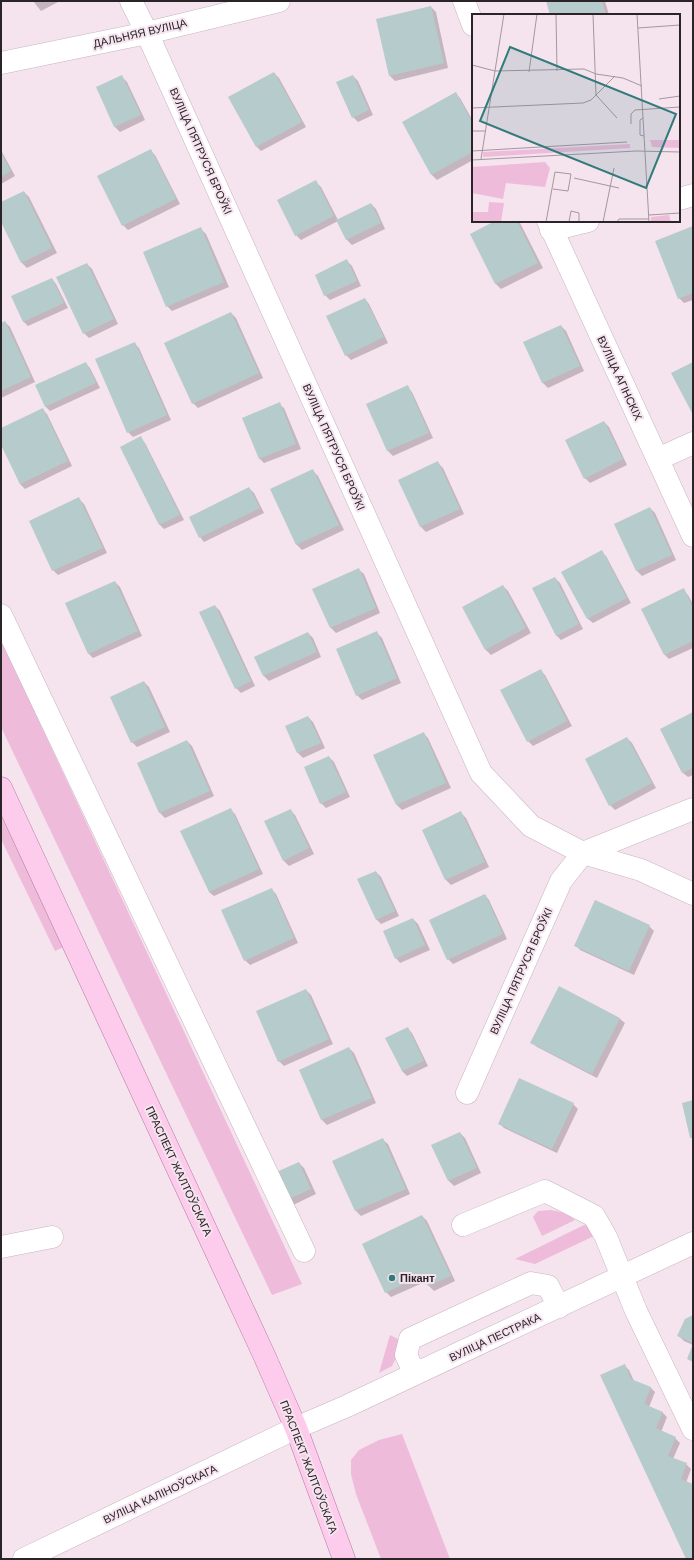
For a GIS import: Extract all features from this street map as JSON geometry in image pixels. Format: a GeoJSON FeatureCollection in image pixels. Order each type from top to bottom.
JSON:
{"type":"FeatureCollection","features":[{"type":"Feature","properties":{"kind":"main road","name":"ПРАСПЕКТ ЖАЛТОЎСКАГА"},"geometry":{"type":"LineString","coordinates":[[1,788],[264,1355],[296,1428],[344,1559]]}},
{"type":"Feature","properties":{"kind":"street","name":"ВУЛІЦА ПЯТРУСЯ БРОЎКІ"},"geometry":{"type":"LineString","coordinates":[[131,1],[147,33],[481,773],[531,826],[583,853],[641,870],[693,894]]}},
{"type":"Feature","properties":{"kind":"street","name":"ДАЛЬНЯЯ ВУЛІЦА"},"geometry":{"type":"LineString","coordinates":[[1,63],[147,33],[279,1]]}},
{"type":"Feature","properties":{"kind":"street"},"geometry":{"type":"LineString","coordinates":[[464,1],[472,23]]}},
{"type":"Feature","properties":{"kind":"street"},"geometry":{"type":"LineString","coordinates":[[680,199],[693,196]]}},
{"type":"Feature","properties":{"kind":"street"},"geometry":{"type":"LineString","coordinates":[[550,225],[578,222]]}},
{"type":"Feature","properties":{"kind":"street","name":"ВУЛІЦА АГІНСКІХ"},"geometry":{"type":"LineString","coordinates":[[550,225],[693,536]]}},
{"type":"Feature","properties":{"kind":"street"},"geometry":{"type":"LineString","coordinates":[[658,459],[693,443]]}},
{"type":"Feature","properties":{"kind":"street"},"geometry":{"type":"LineString","coordinates":[[1,615],[304,1251]]}},
{"type":"Feature","properties":{"kind":"street"},"geometry":{"type":"LineString","coordinates":[[583,853],[693,809]]}},
{"type":"Feature","properties":{"kind":"street","name":"ВУЛІЦА ПЯТРУСЯ БРОЎКІ"},"geometry":{"type":"LineString","coordinates":[[467,1093],[561,881],[583,853]]}},
{"type":"Feature","properties":{"kind":"street"},"geometry":{"type":"LineString","coordinates":[[463,1225],[545,1191],[594,1216],[606,1237],[636,1311],[693,1429]]}},
{"type":"Feature","properties":{"kind":"street"},"geometry":{"type":"LineString","coordinates":[[1,1246],[52,1237]]}},
{"type":"Feature","properties":{"kind":"street","name":"ВУЛІЦА ПЕСТРАКА"},"geometry":{"type":"LineString","coordinates":[[296,1428],[347,1406],[693,1243]]}},
{"type":"Feature","properties":{"kind":"street"},"geometry":{"type":"LineString","coordinates":[[415,1374],[406,1355],[410,1339],[531,1283],[548,1286],[559,1307]]}},
{"type":"Feature","properties":{"kind":"street","name":"ВУЛІЦА КАЛІНОЎСКАГА"},"geometry":{"type":"LineString","coordinates":[[24,1559],[296,1428]]}},
{"type":"Feature","properties":{"kind":"shaded area"},"geometry":{"type":"Polygon","coordinates":[[[1,640],[302,1284],[272,1295],[1,727],[1,640]]]}},
{"type":"Feature","properties":{"kind":"shaded area"},"geometry":{"type":"Polygon","coordinates":[[[1,816],[64,947],[55,951],[1,839],[1,816]]]}},
{"type":"Feature","properties":{"kind":"shaded area"},"geometry":{"type":"Polygon","coordinates":[[[551,1210],[565,1213],[575,1220],[542,1236],[533,1217],[538,1211],[551,1210]]]}},
{"type":"Feature","properties":{"kind":"shaded area"},"geometry":{"type":"Polygon","coordinates":[[[584,1225],[590,1227],[594,1236],[535,1264],[515,1259],[584,1225]]]}},
{"type":"Feature","properties":{"kind":"shaded area"},"geometry":{"type":"Polygon","coordinates":[[[390,1335],[400,1340],[400,1349],[392,1366],[379,1373],[390,1335]]]}},
{"type":"Feature","properties":{"kind":"shaded area"},"geometry":{"type":"Polygon","coordinates":[[[402,1434],[450,1559],[381,1559],[356,1494],[351,1474],[351,1460],[359,1450],[379,1440],[402,1434]]]}},
{"type":"Feature","properties":{"kind":"building"},"geometry":{"type":"Polygon","coordinates":[[[546,1],[602,1],[606,14],[550,14],[546,1]]]}},
{"type":"Feature","properties":{"kind":"building"},"geometry":{"type":"Polygon","coordinates":[[[431,6],[444,63],[389,76],[376,19],[431,6]]]}},
{"type":"Feature","properties":{"kind":"building"},"geometry":{"type":"Polygon","coordinates":[[[274,72],[302,122],[256,147],[228,97],[274,72]]]}},
{"type":"Feature","properties":{"kind":"building"},"geometry":{"type":"Polygon","coordinates":[[[122,75],[141,115],[114,127],[96,87],[122,75]]]}},
{"type":"Feature","properties":{"kind":"building"},"geometry":{"type":"Polygon","coordinates":[[[353,75],[369,110],[352,118],[336,82],[353,75]]]}},
{"type":"Feature","properties":{"kind":"building"},"geometry":{"type":"Polygon","coordinates":[[[456,92],[472,122],[472,153],[431,175],[402,122],[456,92]]]}},
{"type":"Feature","properties":{"kind":"building"},"geometry":{"type":"Polygon","coordinates":[[[151,149],[176,199],[122,226],[97,176],[151,149]]]}},
{"type":"Feature","properties":{"kind":"building"},"geometry":{"type":"Polygon","coordinates":[[[1,153],[11,171],[1,177],[1,153]]]}},
{"type":"Feature","properties":{"kind":"building"},"geometry":{"type":"Polygon","coordinates":[[[316,180],[334,216],[295,236],[277,200],[316,180]]]}},
{"type":"Feature","properties":{"kind":"building"},"geometry":{"type":"Polygon","coordinates":[[[24,191],[52,248],[21,263],[1,222],[1,202],[24,191]]]}},
{"type":"Feature","properties":{"kind":"building"},"geometry":{"type":"Polygon","coordinates":[[[371,203],[381,223],[346,240],[336,220],[371,203]]]}},
{"type":"Feature","properties":{"kind":"building"},"geometry":{"type":"Polygon","coordinates":[[[493,222],[518,222],[538,263],[495,284],[470,234],[493,222]]]}},
{"type":"Feature","properties":{"kind":"building"},"geometry":{"type":"Polygon","coordinates":[[[693,226],[693,293],[678,299],[655,241],[693,226]]]}},
{"type":"Feature","properties":{"kind":"building"},"geometry":{"type":"Polygon","coordinates":[[[201,227],[224,282],[166,307],[143,252],[201,227]]]}},
{"type":"Feature","properties":{"kind":"building"},"geometry":{"type":"Polygon","coordinates":[[[347,259],[357,281],[324,296],[315,275],[347,259]]]}},
{"type":"Feature","properties":{"kind":"building"},"geometry":{"type":"Polygon","coordinates":[[[87,263],[114,319],[83,334],[56,277],[87,263]]]}},
{"type":"Feature","properties":{"kind":"building"},"geometry":{"type":"Polygon","coordinates":[[[52,278],[64,303],[23,322],[11,296],[52,278]]]}},
{"type":"Feature","properties":{"kind":"building"},"geometry":{"type":"Polygon","coordinates":[[[365,298],[384,337],[345,356],[326,316],[365,298]]]}},
{"type":"Feature","properties":{"kind":"building"},"geometry":{"type":"Polygon","coordinates":[[[231,312],[259,373],[192,404],[164,343],[231,312]]]}},
{"type":"Feature","properties":{"kind":"building"},"geometry":{"type":"Polygon","coordinates":[[[5,321],[31,377],[1,391],[1,323],[5,321]]]}},
{"type":"Feature","properties":{"kind":"building"},"geometry":{"type":"Polygon","coordinates":[[[561,325],[580,366],[542,383],[523,342],[561,325]]]}},
{"type":"Feature","properties":{"kind":"building"},"geometry":{"type":"Polygon","coordinates":[[[135,342],[167,415],[127,433],[95,359],[135,342]]]}},
{"type":"Feature","properties":{"kind":"building"},"geometry":{"type":"Polygon","coordinates":[[[86,362],[96,383],[45,407],[35,385],[86,362]]]}},
{"type":"Feature","properties":{"kind":"building"},"geometry":{"type":"Polygon","coordinates":[[[693,362],[693,413],[692,413],[671,373],[693,362]]]}},
{"type":"Feature","properties":{"kind":"building"},"geometry":{"type":"Polygon","coordinates":[[[408,385],[429,433],[387,451],[366,404],[408,385]]]}},
{"type":"Feature","properties":{"kind":"building"},"geometry":{"type":"Polygon","coordinates":[[[280,402],[296,444],[259,459],[242,418],[280,402]]]}},
{"type":"Feature","properties":{"kind":"building"},"geometry":{"type":"Polygon","coordinates":[[[43,408],[68,461],[20,484],[1,445],[1,428],[43,408]]]}},
{"type":"Feature","properties":{"kind":"building"},"geometry":{"type":"Polygon","coordinates":[[[604,421],[623,459],[584,479],[565,440],[604,421]]]}},
{"type":"Feature","properties":{"kind":"building"},"geometry":{"type":"Polygon","coordinates":[[[141,436],[180,515],[159,525],[120,447],[141,436]]]}},
{"type":"Feature","properties":{"kind":"building"},"geometry":{"type":"Polygon","coordinates":[[[438,461],[460,509],[420,527],[398,480],[438,461]]]}},
{"type":"Feature","properties":{"kind":"building"},"geometry":{"type":"Polygon","coordinates":[[[313,469],[339,525],[296,545],[270,489],[313,469]]]}},
{"type":"Feature","properties":{"kind":"building"},"geometry":{"type":"Polygon","coordinates":[[[249,487],[260,508],[199,538],[189,517],[249,487]]]}},
{"type":"Feature","properties":{"kind":"building"},"geometry":{"type":"Polygon","coordinates":[[[79,497],[103,548],[52,571],[29,521],[79,497]]]}},
{"type":"Feature","properties":{"kind":"building"},"geometry":{"type":"Polygon","coordinates":[[[650,507],[672,555],[636,571],[614,524],[650,507]]]}},
{"type":"Feature","properties":{"kind":"building"},"geometry":{"type":"Polygon","coordinates":[[[602,550],[627,598],[587,619],[561,572],[602,550]]]}},
{"type":"Feature","properties":{"kind":"building"},"geometry":{"type":"Polygon","coordinates":[[[359,568],[376,608],[330,628],[312,589],[359,568]]]}},
{"type":"Feature","properties":{"kind":"building"},"geometry":{"type":"Polygon","coordinates":[[[555,577],[579,624],[556,636],[532,588],[555,577]]]}},
{"type":"Feature","properties":{"kind":"building"},"geometry":{"type":"Polygon","coordinates":[[[115,581],[138,631],[88,654],[65,603],[115,581]]]}},
{"type":"Feature","properties":{"kind":"building"},"geometry":{"type":"Polygon","coordinates":[[[503,585],[526,628],[485,650],[462,607],[503,585]]]}},
{"type":"Feature","properties":{"kind":"building"},"geometry":{"type":"Polygon","coordinates":[[[684,588],[693,608],[693,641],[664,655],[641,609],[684,588]]]}},
{"type":"Feature","properties":{"kind":"building"},"geometry":{"type":"Polygon","coordinates":[[[215,605],[251,681],[235,689],[199,612],[215,605]]]}},
{"type":"Feature","properties":{"kind":"building"},"geometry":{"type":"Polygon","coordinates":[[[377,631],[397,678],[356,696],[336,649],[377,631]]]}},
{"type":"Feature","properties":{"kind":"building"},"geometry":{"type":"Polygon","coordinates":[[[308,632],[317,652],[263,676],[254,657],[308,632]]]}},
{"type":"Feature","properties":{"kind":"building"},"geometry":{"type":"Polygon","coordinates":[[[541,669],[567,721],[527,742],[500,690],[541,669]]]}},
{"type":"Feature","properties":{"kind":"building"},"geometry":{"type":"Polygon","coordinates":[[[144,681],[165,727],[131,743],[110,697],[144,681]]]}},
{"type":"Feature","properties":{"kind":"building"},"geometry":{"type":"Polygon","coordinates":[[[693,712],[693,768],[682,773],[660,729],[693,712]]]}},
{"type":"Feature","properties":{"kind":"building"},"geometry":{"type":"Polygon","coordinates":[[[308,716],[321,743],[297,753],[285,726],[308,716]]]}},
{"type":"Feature","properties":{"kind":"building"},"geometry":{"type":"Polygon","coordinates":[[[424,732],[446,783],[396,805],[373,755],[424,732]]]}},
{"type":"Feature","properties":{"kind":"building"},"geometry":{"type":"Polygon","coordinates":[[[627,737],[652,783],[609,806],[585,759],[627,737]]]}},
{"type":"Feature","properties":{"kind":"building"},"geometry":{"type":"Polygon","coordinates":[[[187,740],[210,791],[159,813],[137,763],[187,740]]]}},
{"type":"Feature","properties":{"kind":"building"},"geometry":{"type":"Polygon","coordinates":[[[329,756],[346,792],[320,804],[304,767],[329,756]]]}},
{"type":"Feature","properties":{"kind":"building"},"geometry":{"type":"Polygon","coordinates":[[[231,808],[259,869],[209,892],[180,831],[231,808]]]}},
{"type":"Feature","properties":{"kind":"building"},"geometry":{"type":"Polygon","coordinates":[[[291,809],[309,848],[283,861],[264,821],[291,809]]]}},
{"type":"Feature","properties":{"kind":"building"},"geometry":{"type":"Polygon","coordinates":[[[461,811],[485,862],[445,880],[422,830],[461,811]]]}},
{"type":"Feature","properties":{"kind":"building"},"geometry":{"type":"Polygon","coordinates":[[[376,871],[395,911],[376,920],[357,879],[376,871]]]}},
{"type":"Feature","properties":{"kind":"building"},"geometry":{"type":"Polygon","coordinates":[[[272,888],[294,938],[244,961],[221,910],[272,888]]]}},
{"type":"Feature","properties":{"kind":"building"},"geometry":{"type":"Polygon","coordinates":[[[485,894],[503,934],[447,960],[429,920],[485,894]]]}},
{"type":"Feature","properties":{"kind":"building"},"geometry":{"type":"Polygon","coordinates":[[[595,900],[650,925],[629,971],[574,946],[595,900]]]}},
{"type":"Feature","properties":{"kind":"building"},"geometry":{"type":"Polygon","coordinates":[[[413,918],[425,945],[395,959],[383,931],[413,918]]]}},
{"type":"Feature","properties":{"kind":"building"},"geometry":{"type":"Polygon","coordinates":[[[559,986],[620,1018],[592,1074],[530,1043],[559,986]]]}},
{"type":"Feature","properties":{"kind":"building"},"geometry":{"type":"Polygon","coordinates":[[[306,989],[329,1039],[278,1062],[256,1011],[306,989]]]}},
{"type":"Feature","properties":{"kind":"building"},"geometry":{"type":"Polygon","coordinates":[[[408,1027],[424,1061],[402,1071],[385,1038],[408,1027]]]}},
{"type":"Feature","properties":{"kind":"building"},"geometry":{"type":"Polygon","coordinates":[[[349,1047],[372,1098],[321,1120],[299,1070],[349,1047]]]}},
{"type":"Feature","properties":{"kind":"building"},"geometry":{"type":"Polygon","coordinates":[[[519,1078],[574,1103],[552,1149],[498,1124],[519,1078]]]}},
{"type":"Feature","properties":{"kind":"building"},"geometry":{"type":"Polygon","coordinates":[[[693,1100],[693,1138],[690,1138],[682,1103],[693,1100]]]}},
{"type":"Feature","properties":{"kind":"building"},"geometry":{"type":"Polygon","coordinates":[[[460,1132],[477,1168],[448,1181],[431,1145],[460,1132]]]}},
{"type":"Feature","properties":{"kind":"building"},"geometry":{"type":"Polygon","coordinates":[[[383,1138],[406,1189],[355,1211],[332,1161],[383,1138]]]}},
{"type":"Feature","properties":{"kind":"building"},"geometry":{"type":"Polygon","coordinates":[[[299,1162],[311,1189],[285,1201],[272,1174],[299,1162]]]}},
{"type":"Feature","properties":{"kind":"building"},"geometry":{"type":"Polygon","coordinates":[[[422,1215],[451,1276],[428,1286],[423,1275],[385,1293],[362,1244],[422,1215]]]}},
{"type":"Feature","properties":{"kind":"building"},"geometry":{"type":"Polygon","coordinates":[[[693,1315],[693,1343],[677,1336],[685,1319],[693,1315]]]}},
{"type":"Feature","properties":{"kind":"building"},"geometry":{"type":"Polygon","coordinates":[[[693,1344],[693,1362],[687,1359],[693,1344]]]}},
{"type":"Feature","properties":{"kind":"building"},"geometry":{"type":"Polygon","coordinates":[[[625,1364],[631,1379],[651,1387],[644,1404],[663,1412],[656,1428],[676,1437],[668,1456],[687,1463],[681,1479],[693,1484],[693,1500],[691,1505],[693,1505],[693,1559],[686,1559],[600,1375],[625,1364]]]}},
{"type":"Feature","properties":{"kind":"place","name":"Пікант"},"geometry":{"type":"Point","coordinates":[392,1278]}}]}
